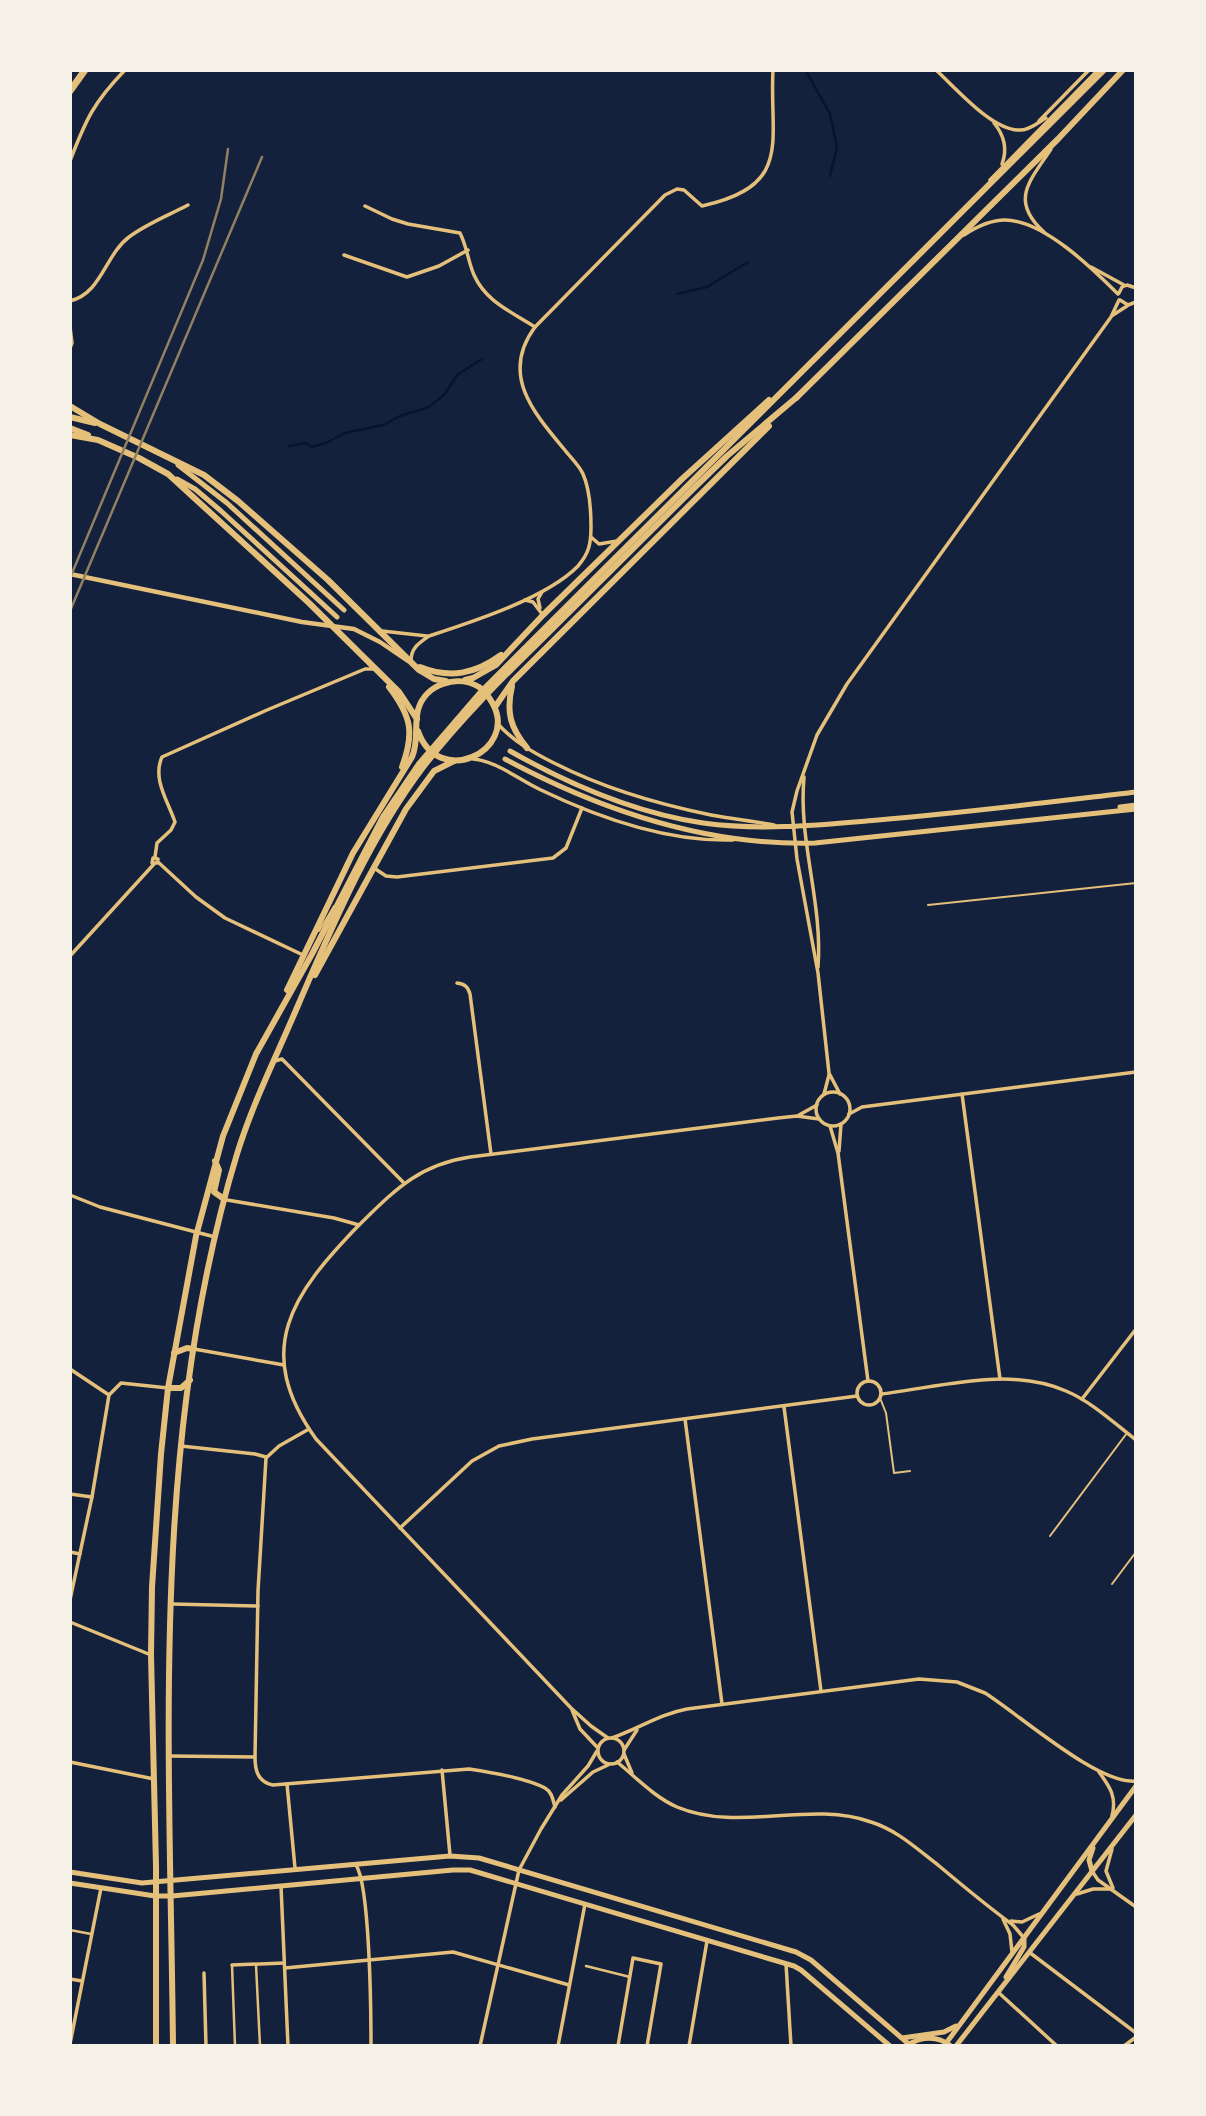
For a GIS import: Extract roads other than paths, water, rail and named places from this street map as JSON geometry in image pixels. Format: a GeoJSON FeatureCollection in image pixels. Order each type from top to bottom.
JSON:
{"type":"FeatureCollection","features":[{"type":"Feature","properties":{"kind":"highway"},"geometry":{"type":"LineString","coordinates":[[70,90],[85,70]]}},
{"type":"Feature","properties":{"kind":"main road"},"geometry":{"type":"LineString","coordinates":[[570,607],[1104,70]]}},
{"type":"Feature","properties":{"kind":"main road"},"geometry":{"type":"LineString","coordinates":[[495,707],[513,681],[1058,139],[1123,70]]}},
{"type":"Feature","properties":{"kind":"main road"},"geometry":{"type":"LineString","coordinates":[[70,406],[100,424],[204,475],[328,580],[411,663],[434,679],[448,682],[473,678],[490,670],[542,613],[682,479],[812,361]]}},
{"type":"Feature","properties":{"kind":"main road"},"geometry":{"type":"LineString","coordinates":[[275,1017],[306,966],[366,847],[438,739],[481,692],[727,456],[797,397]]}},
{"type":"Feature","properties":{"kind":"main road"},"geometry":{"type":"LineString","coordinates":[[70,417],[100,424]]}},
{"type":"Feature","properties":{"kind":"main road"},"geometry":{"type":"LineString","coordinates":[[70,428],[139,458],[195,489],[337,617]]}},
{"type":"Feature","properties":{"kind":"main road"},"geometry":{"type":"LineString","coordinates":[[74,436],[98,440]]}},
{"type":"Feature","properties":{"kind":"main road"},"geometry":{"type":"LineString","coordinates":[[167,457],[227,503],[344,610]]}},
{"type":"Feature","properties":{"kind":"main road"},"geometry":{"type":"LineString","coordinates":[[168,474],[334,627],[399,692],[417,720]]}},
{"type":"Feature","properties":{"kind":"main road"},"geometry":{"type":"LineString","coordinates":[[411,663],[434,672],[466,673],[486,665],[509,650]]}},
{"type":"Feature","properties":{"kind":"main road"},"geometry":{"type":"LineString","coordinates":[[376,670],[404,706],[409,719],[409,746],[398,779]]}},
{"type":"Feature","properties":{"kind":"main road"},"geometry":{"type":"LineString","coordinates":[[296,1010],[373,866],[416,793],[434,771],[454,761],[471,759],[489,744],[497,722],[495,707],[484,691],[471,683],[458,681]]}},
{"type":"Feature","properties":{"kind":"main road"},"geometry":{"type":"LineString","coordinates":[[513,681],[508,714],[516,734],[527,748]]}},
{"type":"Feature","properties":{"kind":"main road"},"geometry":{"type":"LineString","coordinates":[[448,682],[426,695],[419,706],[417,720],[421,740],[430,751],[454,761]]}},
{"type":"Feature","properties":{"kind":"main road"},"geometry":{"type":"LineString","coordinates":[[156,2046],[150,1655],[157,1507],[168,1388],[196,1233],[215,1161],[245,1080],[353,853],[415,749],[418,730]]}},
{"type":"Feature","properties":{"kind":"main road"},"geometry":{"type":"LineString","coordinates":[[510,751],[573,783],[653,811],[700,822],[739,827],[793,827],[919,817],[1136,792]]}},
{"type":"Feature","properties":{"kind":"main road"},"geometry":{"type":"LineString","coordinates":[[505,759],[542,779],[607,807],[682,828],[795,843],[1136,807]]}},
{"type":"Feature","properties":{"kind":"main road"},"geometry":{"type":"LineString","coordinates":[[173,2046],[170,1604],[174,1520],[194,1349],[215,1237],[241,1142],[296,1010],[348,897],[404,790]]}},
{"type":"Feature","properties":{"kind":"main road"},"geometry":{"type":"LineString","coordinates":[[215,1161],[219,1170],[214,1192],[225,1199]]}},
{"type":"Feature","properties":{"kind":"main road"},"geometry":{"type":"LineString","coordinates":[[174,1353],[187,1348],[194,1349]]}},
{"type":"Feature","properties":{"kind":"main road"},"geometry":{"type":"LineString","coordinates":[[168,1388],[181,1388],[190,1380]]}},
{"type":"Feature","properties":{"kind":"main road"},"geometry":{"type":"LineString","coordinates":[[950,2045],[959,2025],[1136,1784]]}},
{"type":"Feature","properties":{"kind":"main road"},"geometry":{"type":"LineString","coordinates":[[950,2045],[998,1993],[1136,1815]]}},
{"type":"Feature","properties":{"kind":"main road"},"geometry":{"type":"LineString","coordinates":[[1092,1871],[1089,1860],[1095,1842]]}},
{"type":"Feature","properties":{"kind":"main road"},"geometry":{"type":"LineString","coordinates":[[70,1872],[142,1883],[450,1856],[479,1858],[704,1922],[796,1952],[811,1960],[909,2045],[928,2038],[950,2045]]}},
{"type":"Feature","properties":{"kind":"main road"},"geometry":{"type":"LineString","coordinates":[[70,1883],[155,1896],[172,1896],[465,1870],[707,1939],[801,1970],[890,2046]]}},
{"type":"Feature","properties":{"kind":"main road"},"geometry":{"type":"LineString","coordinates":[[998,1993],[1024,1947],[1024,1938]]}},
{"type":"Feature","properties":{"kind":"main road"},"geometry":{"type":"LineString","coordinates":[[902,2038],[944,2032],[959,2025]]}},
{"type":"Feature","properties":{"kind":"street"},"geometry":{"type":"LineString","coordinates":[[70,160],[91,110],[125,70]]}},
{"type":"Feature","properties":{"kind":"street"},"geometry":{"type":"LineString","coordinates":[[411,663],[411,653],[415,647],[429,636],[523,600],[576,568],[589,552],[589,499],[583,472],[540,421],[523,388],[519,361],[524,346],[535,327],[665,195],[677,189],[684,190],[702,206],[727,201],[749,189],[771,160],[774,145],[773,70]]}},
{"type":"Feature","properties":{"kind":"street"},"geometry":{"type":"LineString","coordinates":[[936,70],[1002,132],[1005,157],[1001,166]]}},
{"type":"Feature","properties":{"kind":"street"},"geometry":{"type":"LineString","coordinates":[[1035,125],[1089,70]]}},
{"type":"Feature","properties":{"kind":"street"},"geometry":{"type":"LineString","coordinates":[[1074,93],[1089,70]]}},
{"type":"Feature","properties":{"kind":"street"},"geometry":{"type":"LineString","coordinates":[[975,199],[1001,166],[1098,70]]}},
{"type":"Feature","properties":{"kind":"street"},"geometry":{"type":"LineString","coordinates":[[993,121],[1009,129],[1024,131],[1051,116]]}},
{"type":"Feature","properties":{"kind":"street"},"geometry":{"type":"LineString","coordinates":[[1051,238],[1032,219],[1024,200],[1030,178],[1058,139]]}},
{"type":"Feature","properties":{"kind":"street"},"geometry":{"type":"LineString","coordinates":[[70,301],[78,299],[90,290],[128,237],[188,205]]}},
{"type":"Feature","properties":{"kind":"street"},"geometry":{"type":"LineString","coordinates":[[365,206],[392,219],[460,233],[474,274],[483,290],[503,309],[535,327]]}},
{"type":"Feature","properties":{"kind":"street"},"geometry":{"type":"LineString","coordinates":[[953,242],[982,225],[1006,220],[1037,229],[1086,264],[1124,285],[1135,285]]}},
{"type":"Feature","properties":{"kind":"street"},"geometry":{"type":"LineString","coordinates":[[344,255],[407,277],[439,266],[468,250]]}},
{"type":"Feature","properties":{"kind":"street"},"geometry":{"type":"LineString","coordinates":[[1086,264],[1128,305]]}},
{"type":"Feature","properties":{"kind":"street"},"geometry":{"type":"LineString","coordinates":[[797,1116],[817,1105],[823,1096],[829,1073],[818,973],[793,827],[793,807],[817,735],[847,684],[1111,317],[1124,285]]}},
{"type":"Feature","properties":{"kind":"street"},"geometry":{"type":"LineString","coordinates":[[1111,317],[1135,303]]}},
{"type":"Feature","properties":{"kind":"street"},"geometry":{"type":"LineString","coordinates":[[70,327],[70,348]]}},
{"type":"Feature","properties":{"kind":"street"},"geometry":{"type":"LineString","coordinates":[[71,441],[74,436]]}},
{"type":"Feature","properties":{"kind":"street"},"geometry":{"type":"LineString","coordinates":[[591,537],[599,544],[619,540]]}},
{"type":"Feature","properties":{"kind":"street"},"geometry":{"type":"LineString","coordinates":[[70,574],[355,629],[411,663]]}},
{"type":"Feature","properties":{"kind":"street"},"geometry":{"type":"LineString","coordinates":[[542,613],[538,599],[545,588]]}},
{"type":"Feature","properties":{"kind":"street"},"geometry":{"type":"LineString","coordinates":[[523,600],[533,602],[542,613]]}},
{"type":"Feature","properties":{"kind":"street"},"geometry":{"type":"LineString","coordinates":[[381,631],[429,636]]}},
{"type":"Feature","properties":{"kind":"street"},"geometry":{"type":"LineString","coordinates":[[70,957],[156,861],[157,843],[172,830],[175,822],[158,771],[162,757],[352,674],[368,668],[376,670]]}},
{"type":"Feature","properties":{"kind":"street"},"geometry":{"type":"LineString","coordinates":[[497,722],[512,739],[574,774],[636,797],[712,815],[783,827]]}},
{"type":"Feature","properties":{"kind":"street"},"geometry":{"type":"LineString","coordinates":[[471,759],[486,761],[539,790],[641,828],[696,838],[756,839]]}},
{"type":"Feature","properties":{"kind":"street"},"geometry":{"type":"LineString","coordinates":[[805,773],[805,826],[820,946],[818,973]]}},
{"type":"Feature","properties":{"kind":"street"},"geometry":{"type":"LineString","coordinates":[[373,866],[382,874],[397,877],[553,858],[566,848],[582,808]]}},
{"type":"Feature","properties":{"kind":"street"},"geometry":{"type":"LineString","coordinates":[[156,861],[166,867],[196,897],[225,918],[303,955]]}},
{"type":"Feature","properties":{"kind":"street"},"geometry":{"type":"LineString","coordinates":[[457,983],[468,988],[470,994],[491,1154]]}},
{"type":"Feature","properties":{"kind":"street"},"geometry":{"type":"LineString","coordinates":[[275,1061],[281,1059],[285,1062],[403,1182]]}},
{"type":"Feature","properties":{"kind":"street"},"geometry":{"type":"LineString","coordinates":[[838,1153],[841,1124],[849,1114],[862,1107],[1136,1072]]}},
{"type":"Feature","properties":{"kind":"street"},"geometry":{"type":"LineString","coordinates":[[829,1073],[840,1094],[848,1102],[862,1107]]}},
{"type":"Feature","properties":{"kind":"street"},"geometry":{"type":"LineString","coordinates":[[823,1096],[840,1094]]}},
{"type":"Feature","properties":{"kind":"street"},"geometry":{"type":"LineString","coordinates":[[962,1094],[1000,1379]]}},
{"type":"Feature","properties":{"kind":"street"},"geometry":{"type":"LineString","coordinates":[[848,1102],[849,1114]]}},
{"type":"Feature","properties":{"kind":"street"},"geometry":{"type":"LineString","coordinates":[[817,1105],[819,1119]]}},
{"type":"Feature","properties":{"kind":"street"},"geometry":{"type":"LineString","coordinates":[[633,1775],[621,1743],[598,1732],[571,1709],[329,1454],[309,1429],[291,1396],[284,1365],[289,1319],[298,1299],[321,1266],[359,1225],[403,1182],[436,1164],[452,1159],[797,1116],[819,1119],[830,1126],[838,1153],[869,1381]]}},
{"type":"Feature","properties":{"kind":"street"},"geometry":{"type":"LineString","coordinates":[[830,1126],[841,1124]]}},
{"type":"Feature","properties":{"kind":"street"},"geometry":{"type":"LineString","coordinates":[[70,1195],[100,1207],[215,1237]]}},
{"type":"Feature","properties":{"kind":"street"},"geometry":{"type":"LineString","coordinates":[[225,1199],[334,1218],[359,1225]]}},
{"type":"Feature","properties":{"kind":"street"},"geometry":{"type":"LineString","coordinates":[[1082,1399],[1136,1329]]}},
{"type":"Feature","properties":{"kind":"street"},"geometry":{"type":"LineString","coordinates":[[194,1349],[284,1365]]}},
{"type":"Feature","properties":{"kind":"street"},"geometry":{"type":"LineString","coordinates":[[70,1370],[110,1395]]}},
{"type":"Feature","properties":{"kind":"street"},"geometry":{"type":"LineString","coordinates":[[880,1396],[876,1383],[869,1381],[859,1386],[858,1396],[861,1402],[868,1405],[875,1403],[880,1396],[1000,1379],[1046,1384],[1082,1399],[1136,1440]]}},
{"type":"Feature","properties":{"kind":"street"},"geometry":{"type":"LineString","coordinates":[[70,1600],[110,1395],[121,1382],[168,1388]]}},
{"type":"Feature","properties":{"kind":"street"},"geometry":{"type":"LineString","coordinates":[[400,1528],[472,1461],[499,1446],[532,1439],[858,1396]]}},
{"type":"Feature","properties":{"kind":"street"},"geometry":{"type":"LineString","coordinates":[[784,1407],[821,1691]]}},
{"type":"Feature","properties":{"kind":"street"},"geometry":{"type":"LineString","coordinates":[[685,1419],[722,1704]]}},
{"type":"Feature","properties":{"kind":"street"},"geometry":{"type":"LineString","coordinates":[[309,1429],[279,1446],[266,1458],[258,1606],[255,1757],[256,1771],[261,1780],[273,1785],[469,1769],[491,1772],[544,1788],[553,1798],[555,1807]]}},
{"type":"Feature","properties":{"kind":"street"},"geometry":{"type":"LineString","coordinates":[[181,1446],[255,1454],[266,1458]]}},
{"type":"Feature","properties":{"kind":"street"},"geometry":{"type":"LineString","coordinates":[[70,1494],[92,1497]]}},
{"type":"Feature","properties":{"kind":"street"},"geometry":{"type":"LineString","coordinates":[[70,1552],[80,1554]]}},
{"type":"Feature","properties":{"kind":"street"},"geometry":{"type":"LineString","coordinates":[[170,1604],[258,1606]]}},
{"type":"Feature","properties":{"kind":"street"},"geometry":{"type":"LineString","coordinates":[[70,1622],[150,1655]]}},
{"type":"Feature","properties":{"kind":"street"},"geometry":{"type":"LineString","coordinates":[[480,2046],[519,1870],[555,1807],[588,1766],[601,1741],[638,1728],[654,1719],[677,1711],[722,1704],[919,1679],[941,1679],[966,1684],[996,1699],[1098,1771],[1136,1784]]}},
{"type":"Feature","properties":{"kind":"street"},"geometry":{"type":"LineString","coordinates":[[571,1709],[580,1729],[597,1749],[600,1759],[611,1764]]}},
{"type":"Feature","properties":{"kind":"street"},"geometry":{"type":"LineString","coordinates":[[559,1801],[593,1772],[617,1762],[638,1728]]}},
{"type":"Feature","properties":{"kind":"street"},"geometry":{"type":"LineString","coordinates":[[169,1756],[255,1757]]}},
{"type":"Feature","properties":{"kind":"street"},"geometry":{"type":"LineString","coordinates":[[70,1762],[154,1779]]}},
{"type":"Feature","properties":{"kind":"street"},"geometry":{"type":"LineString","coordinates":[[617,1762],[658,1796],[693,1813],[731,1818],[854,1816],[874,1822],[910,1843],[1013,1925],[1024,1938]]}},
{"type":"Feature","properties":{"kind":"street"},"geometry":{"type":"LineString","coordinates":[[442,1770],[450,1856]]}},
{"type":"Feature","properties":{"kind":"street"},"geometry":{"type":"LineString","coordinates":[[1098,1771],[1112,1792],[1114,1801],[1111,1818]]}},
{"type":"Feature","properties":{"kind":"street"},"geometry":{"type":"LineString","coordinates":[[287,1784],[295,1871]]}},
{"type":"Feature","properties":{"kind":"street"},"geometry":{"type":"LineString","coordinates":[[1113,1843],[1106,1871],[1114,1889]]}},
{"type":"Feature","properties":{"kind":"street"},"geometry":{"type":"LineString","coordinates":[[356,1865],[361,1879],[368,1961],[371,2046]]}},
{"type":"Feature","properties":{"kind":"street"},"geometry":{"type":"LineString","coordinates":[[1092,1871],[1098,1880],[1136,1907]]}},
{"type":"Feature","properties":{"kind":"street"},"geometry":{"type":"LineString","coordinates":[[281,1886],[288,2046]]}},
{"type":"Feature","properties":{"kind":"street"},"geometry":{"type":"LineString","coordinates":[[70,2044],[101,1888]]}},
{"type":"Feature","properties":{"kind":"street"},"geometry":{"type":"LineString","coordinates":[[1075,1894],[1093,1889],[1114,1889]]}},
{"type":"Feature","properties":{"kind":"street"},"geometry":{"type":"LineString","coordinates":[[558,2046],[585,1904]]}},
{"type":"Feature","properties":{"kind":"street"},"geometry":{"type":"LineString","coordinates":[[1002,1917],[1016,1923],[1022,1922],[1046,1909]]}},
{"type":"Feature","properties":{"kind":"street"},"geometry":{"type":"LineString","coordinates":[[1002,1917],[1010,1934],[1012,1954]]}},
{"type":"Feature","properties":{"kind":"street"},"geometry":{"type":"LineString","coordinates":[[70,1930],[92,1934]]}},
{"type":"Feature","properties":{"kind":"street"},"geometry":{"type":"LineString","coordinates":[[689,2046],[707,1939]]}},
{"type":"Feature","properties":{"kind":"street"},"geometry":{"type":"LineString","coordinates":[[1029,1951],[1136,2035],[1124,2046]]}},
{"type":"Feature","properties":{"kind":"street"},"geometry":{"type":"LineString","coordinates":[[285,1969],[453,1952],[569,1985]]}},
{"type":"Feature","properties":{"kind":"street"},"geometry":{"type":"LineString","coordinates":[[618,2046],[634,1958],[662,1964],[647,2046]]}},
{"type":"Feature","properties":{"kind":"street"},"geometry":{"type":"LineString","coordinates":[[235,2046],[232,1965],[284,1963]]}},
{"type":"Feature","properties":{"kind":"street"},"geometry":{"type":"LineString","coordinates":[[256,1964],[260,2046]]}},
{"type":"Feature","properties":{"kind":"street"},"geometry":{"type":"LineString","coordinates":[[786,1964],[791,2046]]}},
{"type":"Feature","properties":{"kind":"street"},"geometry":{"type":"LineString","coordinates":[[586,1966],[630,1977]]}},
{"type":"Feature","properties":{"kind":"street"},"geometry":{"type":"LineString","coordinates":[[204,1973],[206,2046]]}},
{"type":"Feature","properties":{"kind":"street"},"geometry":{"type":"LineString","coordinates":[[70,1979],[83,1981]]}},
{"type":"Feature","properties":{"kind":"street"},"geometry":{"type":"LineString","coordinates":[[998,1993],[1057,2046]]}},
{"type":"Feature","properties":{"kind":"lane"},"geometry":{"type":"LineString","coordinates":[[928,905],[1136,883]]}},
{"type":"Feature","properties":{"kind":"lane"},"geometry":{"type":"LineString","coordinates":[[303,955],[329,912],[338,904]]}},
{"type":"Feature","properties":{"kind":"lane"},"geometry":{"type":"LineString","coordinates":[[880,1396],[886,1413],[894,1473],[909,1471]]}},
{"type":"Feature","properties":{"kind":"lane"},"geometry":{"type":"LineString","coordinates":[[1050,1536],[1127,1433]]}},
{"type":"Feature","properties":{"kind":"lane"},"geometry":{"type":"LineString","coordinates":[[1112,1584],[1136,1552]]}},
{"type":"Feature","properties":{"kind":"waterway"},"geometry":{"type":"LineString","coordinates":[[806,71],[830,114],[837,147],[830,176]]}},
{"type":"Feature","properties":{"kind":"waterway"},"geometry":{"type":"LineString","coordinates":[[677,294],[707,287],[748,262]]}},
{"type":"Feature","properties":{"kind":"waterway"},"geometry":{"type":"LineString","coordinates":[[289,446],[306,443],[312,447],[345,433],[383,425],[400,416],[429,407],[444,395],[457,375],[482,359]]}},
{"type":"Feature","properties":{"kind":"railway"},"geometry":{"type":"LineString","coordinates":[[70,578],[203,260],[221,199],[228,149]]}},
{"type":"Feature","properties":{"kind":"railway"},"geometry":{"type":"LineString","coordinates":[[70,611],[262,157]]}}]}
